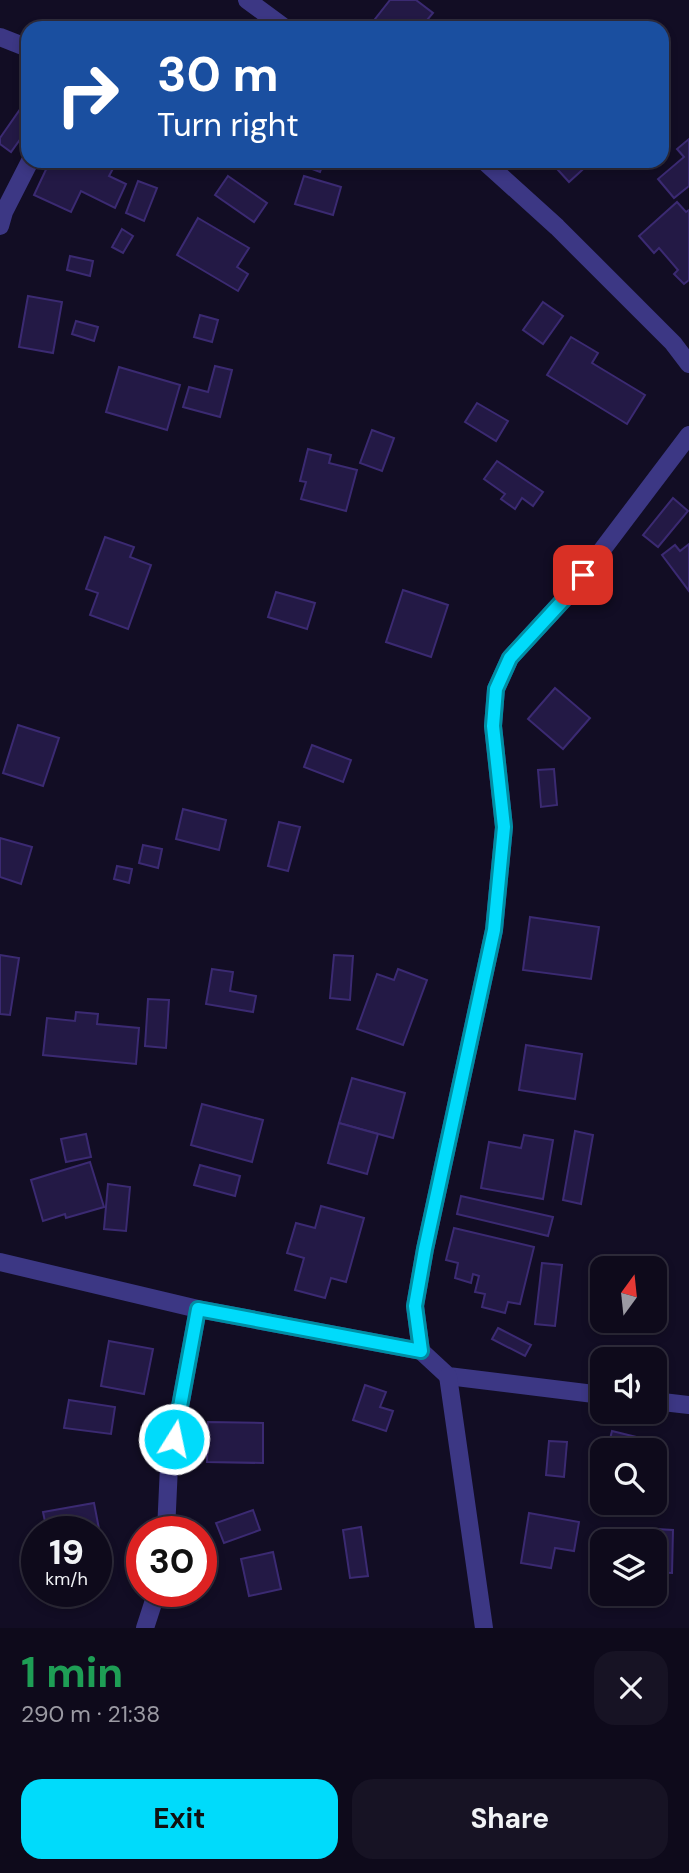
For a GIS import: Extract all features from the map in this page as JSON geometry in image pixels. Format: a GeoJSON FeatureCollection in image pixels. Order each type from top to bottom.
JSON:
{"type":"FeatureCollection","features":[{"type":"Feature","properties":{"kind":"street"},"geometry":{"type":"LineString","coordinates":[[247,0],[276,21]]}},
{"type":"Feature","properties":{"kind":"street"},"geometry":{"type":"LineString","coordinates":[[0,37],[21,45]]}},
{"type":"Feature","properties":{"kind":"street"},"geometry":{"type":"LineString","coordinates":[[0,226],[4,212],[26,168]]}},
{"type":"Feature","properties":{"kind":"street"},"geometry":{"type":"LineString","coordinates":[[492,168],[557,227],[673,343],[689,363]]}},
{"type":"Feature","properties":{"kind":"street"},"geometry":{"type":"LineString","coordinates":[[421,1351],[415,1306],[494,930],[504,827],[493,726],[496,689],[510,658],[568,595],[689,435]]}},
{"type":"Feature","properties":{"kind":"street"},"geometry":{"type":"LineString","coordinates":[[0,1262],[198,1309],[421,1351],[448,1376],[590,1394]]}},
{"type":"Feature","properties":{"kind":"street"},"geometry":{"type":"LineString","coordinates":[[167,1516],[169,1466],[198,1309]]}},
{"type":"Feature","properties":{"kind":"street"},"geometry":{"type":"LineString","coordinates":[[448,1376],[484,1628]]}},
{"type":"Feature","properties":{"kind":"street"},"geometry":{"type":"LineString","coordinates":[[667,1402],[689,1405]]}},
{"type":"Feature","properties":{"kind":"street"},"geometry":{"type":"LineString","coordinates":[[145,1628],[152,1607]]}},
{"type":"Feature","properties":{"kind":"building"},"geometry":{"type":"Polygon","coordinates":[[[390,0],[416,0],[433,13],[426,21],[374,21],[390,0]]]}},
{"type":"Feature","properties":{"kind":"building"},"geometry":{"type":"Polygon","coordinates":[[[21,108],[21,142],[19,141],[11,152],[0,144],[0,138],[21,108]]]}},
{"type":"Feature","properties":{"kind":"building"},"geometry":{"type":"Polygon","coordinates":[[[689,139],[689,186],[674,198],[658,179],[684,157],[677,149],[689,139]]]}},
{"type":"Feature","properties":{"kind":"building"},"geometry":{"type":"Polygon","coordinates":[[[47,168],[113,168],[109,176],[126,184],[115,208],[81,191],[71,212],[34,195],[47,168]]]}},
{"type":"Feature","properties":{"kind":"building"},"geometry":{"type":"Polygon","coordinates":[[[560,168],[584,168],[569,182],[558,170],[560,168]]]}},
{"type":"Feature","properties":{"kind":"building"},"geometry":{"type":"Polygon","coordinates":[[[228,176],[267,203],[254,222],[215,195],[228,176]]]}},
{"type":"Feature","properties":{"kind":"building"},"geometry":{"type":"Polygon","coordinates":[[[304,176],[341,187],[333,215],[295,204],[304,176]]]}},
{"type":"Feature","properties":{"kind":"building"},"geometry":{"type":"Polygon","coordinates":[[[138,181],[157,188],[144,221],[126,213],[138,181]]]}},
{"type":"Feature","properties":{"kind":"building"},"geometry":{"type":"Polygon","coordinates":[[[677,202],[686,212],[689,210],[689,280],[684,284],[674,274],[678,270],[659,248],[654,253],[639,236],[677,202]]]}},
{"type":"Feature","properties":{"kind":"building"},"geometry":{"type":"Polygon","coordinates":[[[198,218],[249,248],[237,267],[248,274],[238,291],[177,255],[198,218]]]}},
{"type":"Feature","properties":{"kind":"building"},"geometry":{"type":"Polygon","coordinates":[[[122,229],[133,236],[123,253],[112,247],[122,229]]]}},
{"type":"Feature","properties":{"kind":"building"},"geometry":{"type":"Polygon","coordinates":[[[70,256],[93,261],[90,276],[67,270],[70,256]]]}},
{"type":"Feature","properties":{"kind":"building"},"geometry":{"type":"Polygon","coordinates":[[[28,296],[62,302],[53,353],[19,347],[28,296]]]}},
{"type":"Feature","properties":{"kind":"building"},"geometry":{"type":"Polygon","coordinates":[[[543,302],[563,316],[543,344],[523,330],[543,302]]]}},
{"type":"Feature","properties":{"kind":"building"},"geometry":{"type":"Polygon","coordinates":[[[200,315],[218,320],[212,342],[194,337],[200,315]]]}},
{"type":"Feature","properties":{"kind":"building"},"geometry":{"type":"Polygon","coordinates":[[[76,321],[98,327],[94,341],[72,334],[76,321]]]}},
{"type":"Feature","properties":{"kind":"building"},"geometry":{"type":"Polygon","coordinates":[[[571,337],[598,353],[592,363],[645,395],[627,424],[547,375],[571,337]]]}},
{"type":"Feature","properties":{"kind":"building"},"geometry":{"type":"Polygon","coordinates":[[[215,366],[232,370],[220,417],[183,407],[189,387],[208,392],[215,366]]]}},
{"type":"Feature","properties":{"kind":"building"},"geometry":{"type":"Polygon","coordinates":[[[119,367],[180,385],[167,430],[106,412],[119,367]]]}},
{"type":"Feature","properties":{"kind":"building"},"geometry":{"type":"Polygon","coordinates":[[[477,403],[508,421],[496,441],[465,422],[477,403]]]}},
{"type":"Feature","properties":{"kind":"building"},"geometry":{"type":"Polygon","coordinates":[[[372,430],[394,438],[382,471],[360,463],[372,430]]]}},
{"type":"Feature","properties":{"kind":"building"},"geometry":{"type":"Polygon","coordinates":[[[308,449],[331,455],[329,463],[357,470],[346,511],[301,499],[306,482],[300,481],[308,449]]]}},
{"type":"Feature","properties":{"kind":"building"},"geometry":{"type":"Polygon","coordinates":[[[497,461],[543,492],[533,506],[522,498],[515,509],[501,499],[505,494],[484,479],[497,461]]]}},
{"type":"Feature","properties":{"kind":"building"},"geometry":{"type":"Polygon","coordinates":[[[673,498],[688,511],[658,547],[643,535],[673,498]]]}},
{"type":"Feature","properties":{"kind":"building"},"geometry":{"type":"Polygon","coordinates":[[[105,537],[134,547],[130,557],[151,565],[128,629],[90,615],[98,593],[86,589],[105,537]]]}},
{"type":"Feature","properties":{"kind":"building"},"geometry":{"type":"Polygon","coordinates":[[[689,544],[689,591],[662,555],[675,545],[680,551],[689,544]]]}},
{"type":"Feature","properties":{"kind":"building"},"geometry":{"type":"Polygon","coordinates":[[[403,590],[448,605],[431,657],[386,642],[403,590]]]}},
{"type":"Feature","properties":{"kind":"building"},"geometry":{"type":"Polygon","coordinates":[[[276,592],[315,603],[307,629],[268,617],[276,592]]]}},
{"type":"Feature","properties":{"kind":"building"},"geometry":{"type":"Polygon","coordinates":[[[555,688],[590,718],[563,749],[528,719],[555,688]]]}},
{"type":"Feature","properties":{"kind":"building"},"geometry":{"type":"Polygon","coordinates":[[[18,725],[59,738],[43,786],[3,773],[18,725]]]}},
{"type":"Feature","properties":{"kind":"building"},"geometry":{"type":"Polygon","coordinates":[[[312,745],[351,760],[343,782],[304,767],[312,745]]]}},
{"type":"Feature","properties":{"kind":"building"},"geometry":{"type":"Polygon","coordinates":[[[554,769],[557,805],[541,807],[538,770],[554,769]]]}},
{"type":"Feature","properties":{"kind":"building"},"geometry":{"type":"Polygon","coordinates":[[[183,809],[226,820],[219,850],[176,839],[183,809]]]}},
{"type":"Feature","properties":{"kind":"building"},"geometry":{"type":"Polygon","coordinates":[[[279,822],[300,827],[288,871],[268,866],[279,822]]]}},
{"type":"Feature","properties":{"kind":"building"},"geometry":{"type":"Polygon","coordinates":[[[0,838],[32,847],[21,884],[0,877],[0,838]]]}},
{"type":"Feature","properties":{"kind":"building"},"geometry":{"type":"Polygon","coordinates":[[[143,845],[162,849],[158,868],[139,863],[143,845]]]}},
{"type":"Feature","properties":{"kind":"building"},"geometry":{"type":"Polygon","coordinates":[[[117,866],[132,869],[129,883],[114,879],[117,866]]]}},
{"type":"Feature","properties":{"kind":"building"},"geometry":{"type":"Polygon","coordinates":[[[530,917],[599,927],[591,979],[523,970],[530,917]]]}},
{"type":"Feature","properties":{"kind":"building"},"geometry":{"type":"Polygon","coordinates":[[[0,955],[19,958],[10,1015],[0,1014],[0,955]]]}},
{"type":"Feature","properties":{"kind":"building"},"geometry":{"type":"Polygon","coordinates":[[[334,955],[353,956],[350,1000],[330,998],[334,955]]]}},
{"type":"Feature","properties":{"kind":"building"},"geometry":{"type":"Polygon","coordinates":[[[212,969],[233,972],[230,991],[256,996],[253,1012],[206,1004],[212,969]]]}},
{"type":"Feature","properties":{"kind":"building"},"geometry":{"type":"Polygon","coordinates":[[[398,969],[427,980],[403,1045],[357,1029],[377,974],[394,980],[398,969]]]}},
{"type":"Feature","properties":{"kind":"building"},"geometry":{"type":"Polygon","coordinates":[[[148,999],[169,1000],[166,1048],[145,1046],[148,999]]]}},
{"type":"Feature","properties":{"kind":"building"},"geometry":{"type":"Polygon","coordinates":[[[76,1012],[98,1014],[97,1024],[139,1028],[136,1064],[43,1055],[47,1018],[75,1021],[76,1012]]]}},
{"type":"Feature","properties":{"kind":"building"},"geometry":{"type":"Polygon","coordinates":[[[526,1045],[582,1054],[575,1099],[519,1090],[526,1045]]]}},
{"type":"Feature","properties":{"kind":"building"},"geometry":{"type":"Polygon","coordinates":[[[352,1078],[405,1093],[393,1138],[339,1123],[352,1078]]]}},
{"type":"Feature","properties":{"kind":"building"},"geometry":{"type":"Polygon","coordinates":[[[202,1104],[263,1120],[252,1162],[191,1145],[202,1104]]]}},
{"type":"Feature","properties":{"kind":"building"},"geometry":{"type":"Polygon","coordinates":[[[339,1123],[378,1134],[367,1174],[328,1163],[339,1123]]]}},
{"type":"Feature","properties":{"kind":"building"},"geometry":{"type":"Polygon","coordinates":[[[575,1131],[593,1135],[581,1204],[563,1200],[575,1131]]]}},
{"type":"Feature","properties":{"kind":"building"},"geometry":{"type":"Polygon","coordinates":[[[86,1134],[91,1157],[66,1162],[61,1139],[86,1134]]]}},
{"type":"Feature","properties":{"kind":"building"},"geometry":{"type":"Polygon","coordinates":[[[524,1135],[553,1140],[543,1199],[481,1188],[489,1142],[521,1148],[524,1135]]]}},
{"type":"Feature","properties":{"kind":"building"},"geometry":{"type":"Polygon","coordinates":[[[90,1162],[104,1207],[66,1218],[65,1214],[43,1221],[31,1180],[90,1162]]]}},
{"type":"Feature","properties":{"kind":"building"},"geometry":{"type":"Polygon","coordinates":[[[200,1165],[240,1176],[235,1196],[194,1185],[200,1165]]]}},
{"type":"Feature","properties":{"kind":"building"},"geometry":{"type":"Polygon","coordinates":[[[108,1184],[130,1187],[126,1231],[104,1229],[108,1184]]]}},
{"type":"Feature","properties":{"kind":"building"},"geometry":{"type":"Polygon","coordinates":[[[461,1196],[553,1217],[548,1236],[457,1214],[461,1196]]]}},
{"type":"Feature","properties":{"kind":"building"},"geometry":{"type":"Polygon","coordinates":[[[321,1206],[364,1218],[346,1282],[331,1278],[325,1298],[295,1290],[304,1258],[287,1253],[296,1223],[315,1228],[321,1206]]]}},
{"type":"Feature","properties":{"kind":"building"},"geometry":{"type":"Polygon","coordinates":[[[454,1228],[534,1247],[520,1304],[508,1302],[505,1313],[482,1307],[485,1294],[475,1292],[479,1276],[473,1274],[471,1283],[455,1278],[458,1263],[446,1260],[454,1228]]]}},
{"type":"Feature","properties":{"kind":"building"},"geometry":{"type":"Polygon","coordinates":[[[542,1263],[562,1265],[555,1326],[535,1324],[542,1263]]]}},
{"type":"Feature","properties":{"kind":"building"},"geometry":{"type":"Polygon","coordinates":[[[498,1328],[531,1345],[525,1356],[492,1339],[498,1328]]]}},
{"type":"Feature","properties":{"kind":"building"},"geometry":{"type":"Polygon","coordinates":[[[109,1341],[153,1349],[144,1394],[101,1386],[109,1341]]]}},
{"type":"Feature","properties":{"kind":"building"},"geometry":{"type":"Polygon","coordinates":[[[365,1385],[386,1392],[380,1407],[393,1411],[386,1431],[353,1420],[365,1385]]]}},
{"type":"Feature","properties":{"kind":"building"},"geometry":{"type":"Polygon","coordinates":[[[69,1400],[115,1407],[111,1434],[64,1428],[69,1400]]]}},
{"type":"Feature","properties":{"kind":"building"},"geometry":{"type":"Polygon","coordinates":[[[208,1422],[263,1423],[263,1463],[207,1462],[208,1422]]]}},
{"type":"Feature","properties":{"kind":"building"},"geometry":{"type":"Polygon","coordinates":[[[612,1431],[641,1438],[610,1438],[612,1431]]]}},
{"type":"Feature","properties":{"kind":"building"},"geometry":{"type":"Polygon","coordinates":[[[549,1441],[567,1442],[564,1477],[546,1475],[549,1441]]]}},
{"type":"Feature","properties":{"kind":"building"},"geometry":{"type":"Polygon","coordinates":[[[94,1503],[97,1516],[44,1516],[43,1512],[94,1503]]]}},
{"type":"Feature","properties":{"kind":"building"},"geometry":{"type":"Polygon","coordinates":[[[253,1510],[260,1530],[224,1543],[217,1523],[253,1510]]]}},
{"type":"Feature","properties":{"kind":"building"},"geometry":{"type":"Polygon","coordinates":[[[529,1513],[579,1522],[574,1551],[555,1548],[551,1568],[521,1563],[529,1513]]]}},
{"type":"Feature","properties":{"kind":"building"},"geometry":{"type":"Polygon","coordinates":[[[361,1527],[368,1576],[350,1578],[343,1530],[361,1527]]]}},
{"type":"Feature","properties":{"kind":"building"},"geometry":{"type":"Polygon","coordinates":[[[667,1530],[673,1530],[672,1573],[667,1573],[667,1530]]]}},
{"type":"Feature","properties":{"kind":"building"},"geometry":{"type":"Polygon","coordinates":[[[273,1552],[281,1589],[249,1596],[241,1559],[273,1552]]]}},
{"type":"Feature","properties":{"kind":"route"},"geometry":{"type":"LineString","coordinates":[[174,1439],[198,1309],[421,1351],[415,1306],[494,930],[504,827],[493,726],[496,689],[510,658],[583,575]]}}]}
